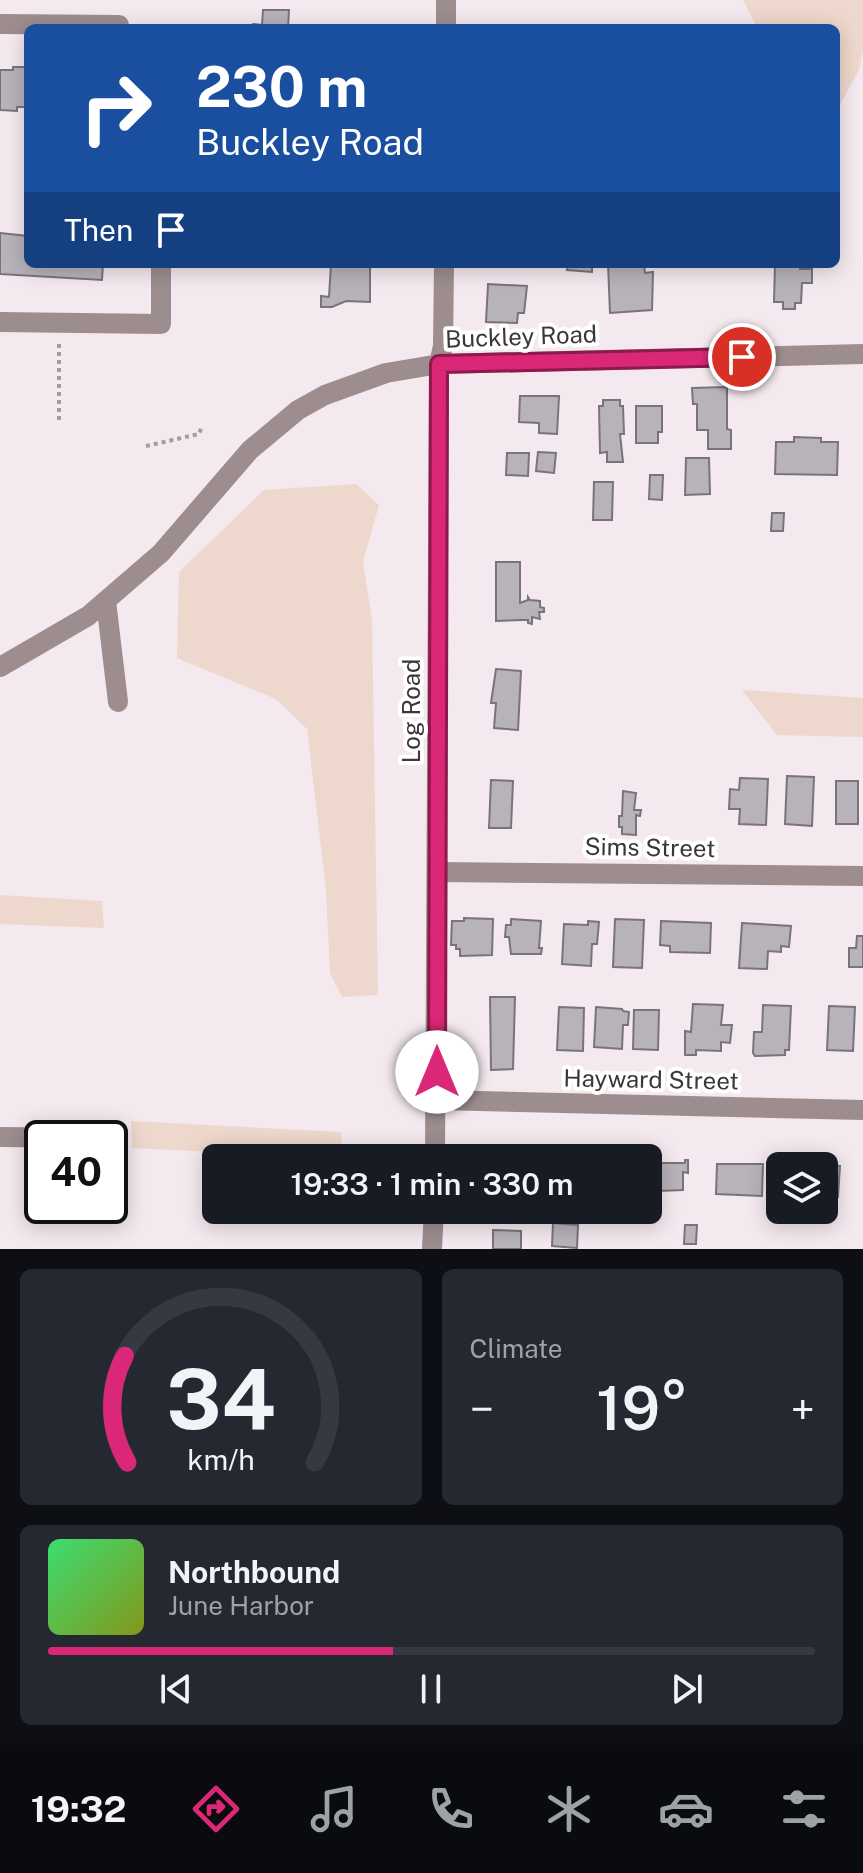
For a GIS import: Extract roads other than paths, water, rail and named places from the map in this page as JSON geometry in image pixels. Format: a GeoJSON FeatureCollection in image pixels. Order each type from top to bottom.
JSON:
{"type":"FeatureCollection","features":[{"type":"Feature","properties":{"kind":"street"},"geometry":{"type":"LineString","coordinates":[[446,0],[446,24]]}},
{"type":"Feature","properties":{"kind":"street"},"geometry":{"type":"LineString","coordinates":[[0,24],[24,24]]}},
{"type":"Feature","properties":{"kind":"street"},"geometry":{"type":"LineString","coordinates":[[0,322],[161,324],[161,268]]}},
{"type":"Feature","properties":{"kind":"street","name":"Log Road"},"geometry":{"type":"LineString","coordinates":[[435,1144],[439,364],[443,346],[444,268]]}},
{"type":"Feature","properties":{"kind":"street","name":"Buckley Road"},"geometry":{"type":"LineString","coordinates":[[0,667],[88,616],[106,601],[161,553],[250,450],[298,410],[325,395],[386,373],[439,364],[863,354]]}},
{"type":"Feature","properties":{"kind":"street"},"geometry":{"type":"LineString","coordinates":[[106,601],[118,702]]}},
{"type":"Feature","properties":{"kind":"street","name":"Sims Street"},"geometry":{"type":"LineString","coordinates":[[437,872],[863,876]]}},
{"type":"Feature","properties":{"kind":"street","name":"Hayward Street"},"geometry":{"type":"LineString","coordinates":[[437,1100],[863,1110]]}},
{"type":"Feature","properties":{"kind":"street"},"geometry":{"type":"LineString","coordinates":[[0,1137],[24,1137]]}},
{"type":"Feature","properties":{"kind":"street"},"geometry":{"type":"LineString","coordinates":[[432,1249],[433,1224]]}}]}
